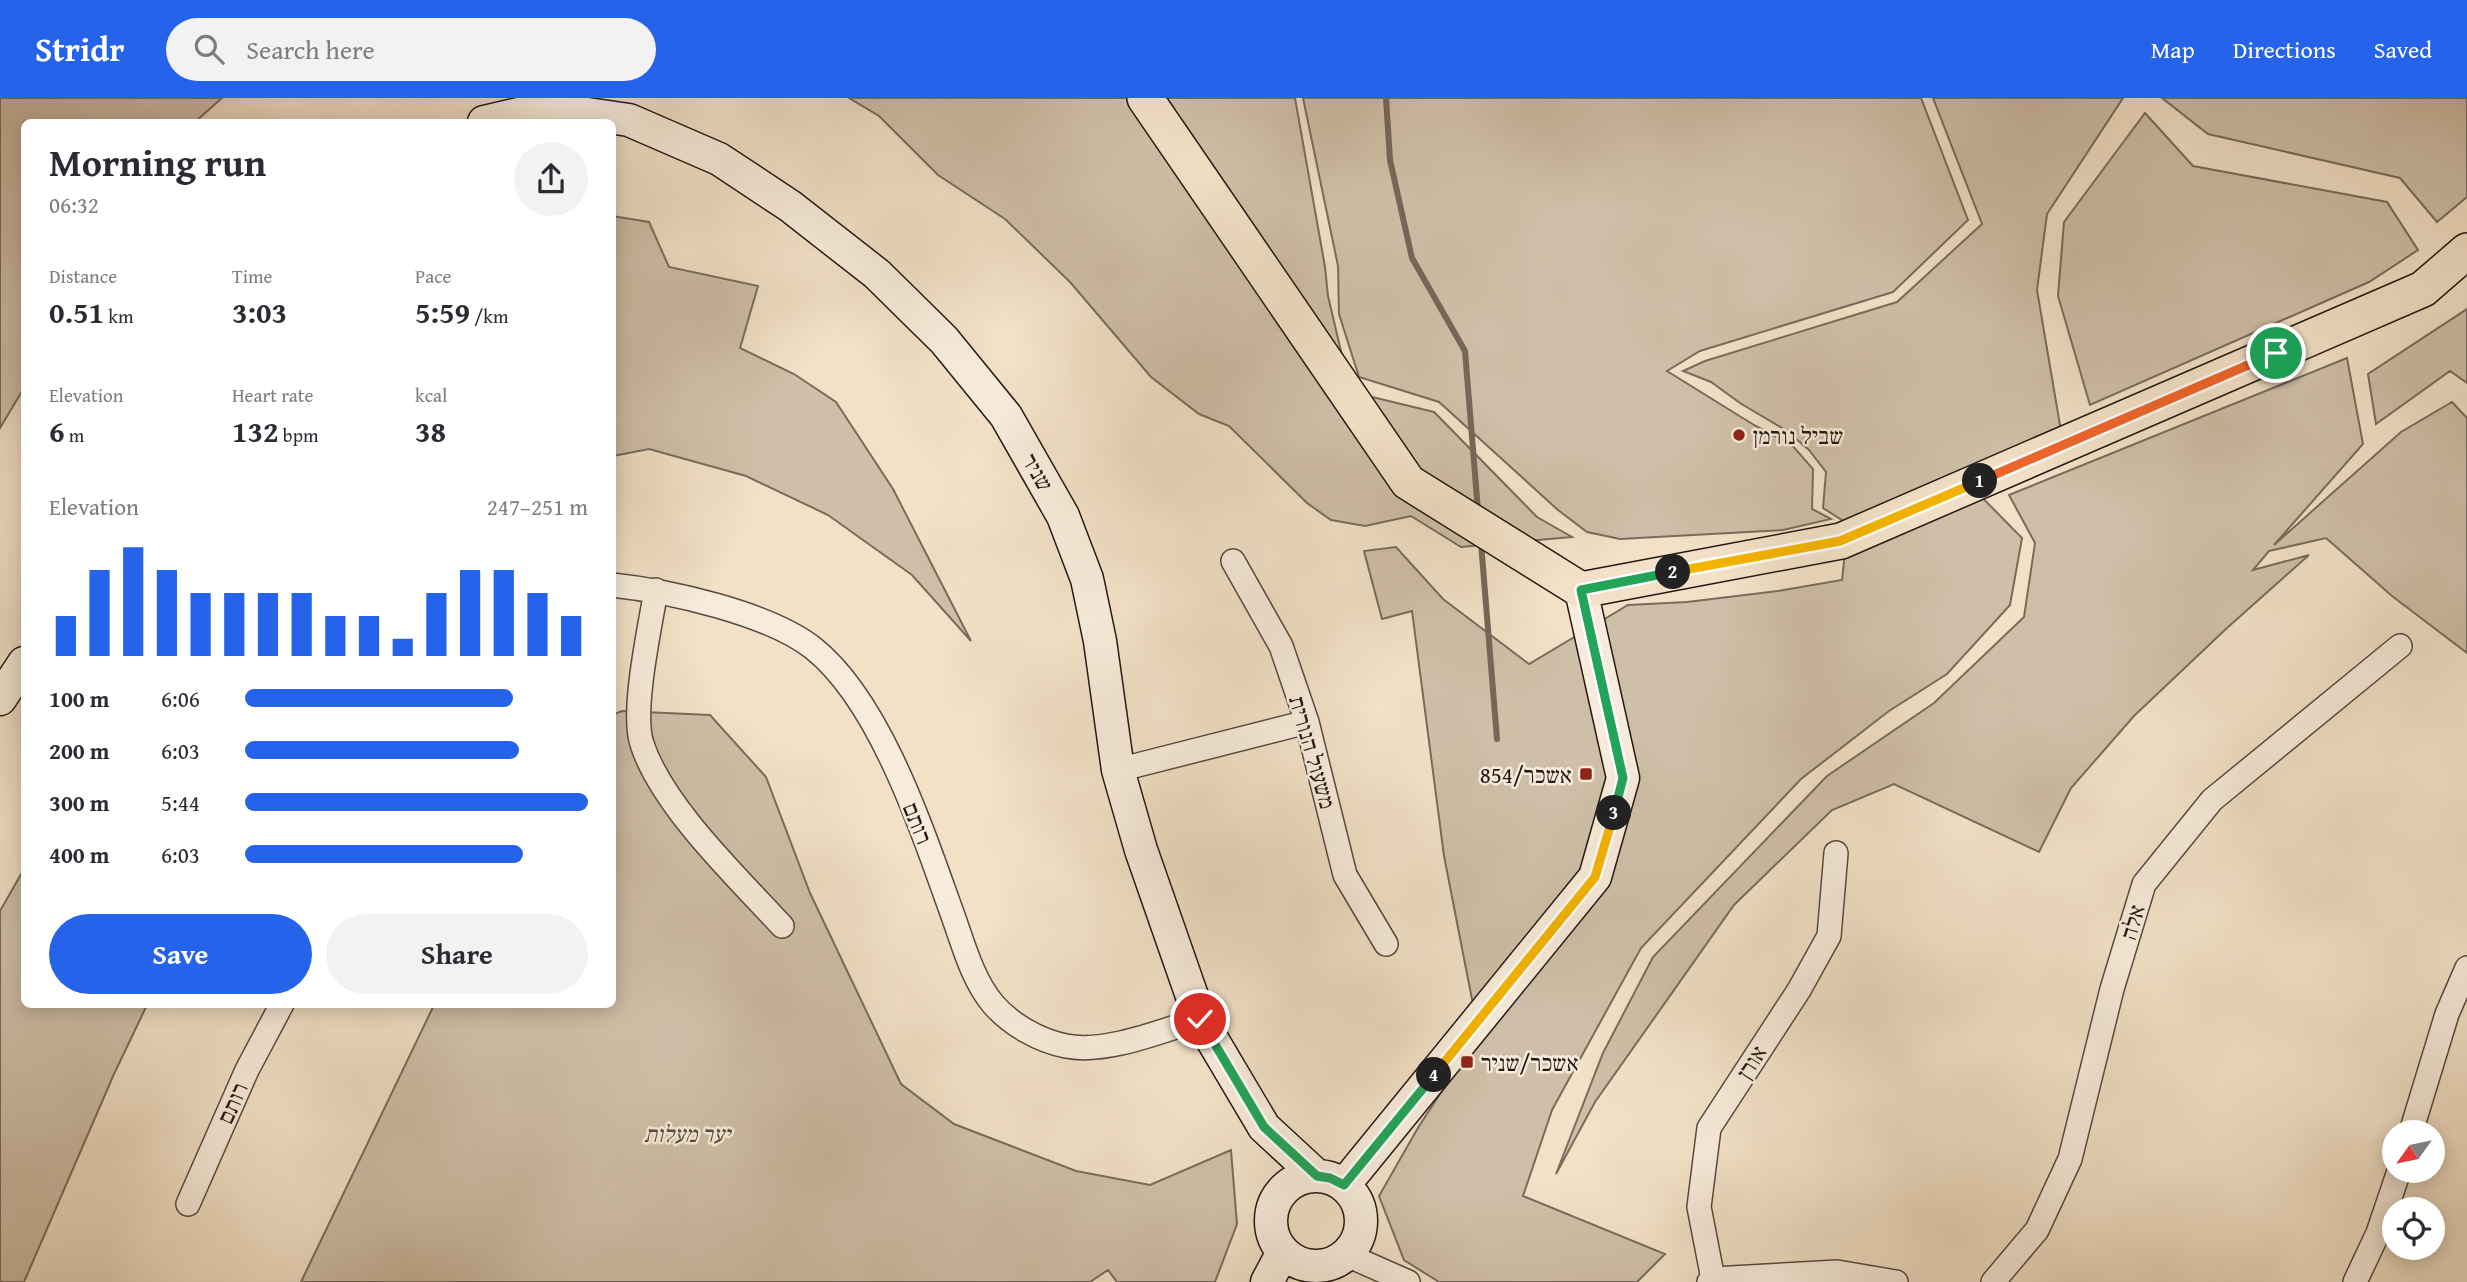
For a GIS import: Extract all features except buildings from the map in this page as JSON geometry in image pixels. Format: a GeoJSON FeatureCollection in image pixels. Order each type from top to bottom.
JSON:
{"type":"FeatureCollection","features":[{"type":"Feature","properties":{"kind":"main road"},"geometry":{"type":"LineString","coordinates":[[1145,98],[1408,482],[1581,590],[1840,541],[2423,289],[2467,251]]}},
{"type":"Feature","properties":{"kind":"street","name":"שניר"},"geometry":{"type":"LineString","coordinates":[[497,119],[545,108],[629,120],[719,159],[790,206],[877,274],[944,340],[1006,416],[1063,516],[1087,579],[1100,641],[1118,770],[1141,850],[1200,1019],[1264,1127],[1330,1180]]}},
{"type":"Feature","properties":{"kind":"street","name":"משעול הנורית"},"geometry":{"type":"LineString","coordinates":[[1233,561],[1280,646],[1307,722],[1345,874],[1386,944]]}},
{"type":"Feature","properties":{"kind":"street","name":"רותם"},"geometry":{"type":"LineString","coordinates":[[616,585],[656,590],[767,622],[813,648],[848,684],[888,750],[923,832],[974,971],[993,1004],[1023,1030],[1066,1046],[1115,1045],[1200,1019]]}},
{"type":"Feature","properties":{"kind":"street"},"geometry":{"type":"LineString","coordinates":[[656,590],[639,702],[641,743],[661,783],[693,829],[782,926]]}},
{"type":"Feature","properties":{"kind":"street"},"geometry":{"type":"LineString","coordinates":[[1330,1180],[1595,877],[1623,778],[1581,590]]}},
{"type":"Feature","properties":{"kind":"street","name":"אלה"},"geometry":{"type":"LineString","coordinates":[[1993,1282],[2037,1230],[2070,1159],[2112,989],[2144,884],[2212,800],[2400,646]]}},
{"type":"Feature","properties":{"kind":"street"},"geometry":{"type":"LineString","coordinates":[[0,699],[21,668]]}},
{"type":"Feature","properties":{"kind":"street"},"geometry":{"type":"LineString","coordinates":[[1118,770],[1307,722]]}},
{"type":"Feature","properties":{"kind":"street","name":"אורן"},"geometry":{"type":"LineString","coordinates":[[1711,1281],[1699,1208],[1709,1128],[1799,990],[1829,936],[1836,853]]}},
{"type":"Feature","properties":{"kind":"street"},"geometry":{"type":"LineString","coordinates":[[2415,1120],[2447,1014],[2467,968]]}},
{"type":"Feature","properties":{"kind":"street","name":"רותם"},"geometry":{"type":"LineString","coordinates":[[188,1204],[247,1070],[280,1008]]}},
{"type":"Feature","properties":{"kind":"street","name":"שניר"},"geometry":{"type":"LineString","coordinates":[[1264,1127],[1276,1199]]}},
{"type":"Feature","properties":{"kind":"street"},"geometry":{"type":"LineString","coordinates":[[1323,1268],[1356,1245],[1362,1219],[1353,1194],[1330,1180],[1299,1179],[1286,1187],[1276,1199],[1272,1213],[1271,1227],[1283,1252],[1294,1261],[1307,1266],[1395,1279]]}},
{"type":"Feature","properties":{"kind":"street"},"geometry":{"type":"LineString","coordinates":[[2355,1282],[2378,1233],[2395,1183]]}},
{"type":"Feature","properties":{"kind":"street"},"geometry":{"type":"LineString","coordinates":[[1267,1282],[1283,1252]]}},
{"type":"Feature","properties":{"kind":"street"},"geometry":{"type":"LineString","coordinates":[[1711,1281],[1837,1272],[1896,1282]]}},
{"type":"Feature","properties":{"kind":"green space"},"geometry":{"type":"Polygon","coordinates":[[[0,98],[222,98],[198,119],[21,119],[21,393],[0,428],[0,98]]]}},
{"type":"Feature","properties":{"kind":"green space"},"geometry":{"type":"Polygon","coordinates":[[[849,98],[1295,98],[1328,296],[1352,398],[1364,395],[1434,412],[1537,517],[1572,537],[1461,547],[1411,516],[1365,526],[1331,520],[1307,503],[1229,426],[1199,414],[1151,377],[1070,282],[1005,219],[938,175],[879,116],[849,98]]]}},
{"type":"Feature","properties":{"kind":"green space"},"geometry":{"type":"Polygon","coordinates":[[[1303,98],[1921,98],[1968,220],[1893,292],[1700,351],[1667,371],[1754,425],[1792,445],[1813,469],[1812,509],[1831,519],[1783,530],[1620,539],[1587,532],[1558,510],[1439,402],[1359,377],[1339,314],[1338,266],[1303,98]]]}},
{"type":"Feature","properties":{"kind":"green space"},"geometry":{"type":"Polygon","coordinates":[[[1933,98],[2123,98],[2047,214],[2037,290],[2061,431],[1960,475],[2022,538],[2010,605],[1947,674],[1889,711],[1801,779],[1641,948],[1552,1110],[1523,1196],[1665,1254],[1637,1282],[1439,1282],[1404,1260],[1379,1196],[1419,1126],[1479,1035],[1444,856],[1412,611],[1382,619],[1364,551],[1396,547],[1443,599],[1529,664],[1628,605],[1687,602],[1842,580],[1848,524],[1823,508],[1826,472],[1809,450],[1787,431],[1711,382],[1683,371],[1705,361],[1897,302],[1982,224],[1933,98]]]}},
{"type":"Feature","properties":{"kind":"green space"},"geometry":{"type":"Polygon","coordinates":[[[2162,98],[2467,98],[2467,197],[2437,222],[2400,178],[2208,134],[2162,98]]]}},
{"type":"Feature","properties":{"kind":"green space"},"geometry":{"type":"Polygon","coordinates":[[[2145,113],[2193,166],[2387,202],[2418,250],[2369,282],[2090,405],[2058,296],[2064,222],[2145,113]]]}},
{"type":"Feature","properties":{"kind":"green space"},"geometry":{"type":"Polygon","coordinates":[[[616,217],[649,222],[669,267],[758,286],[740,348],[794,374],[836,402],[893,489],[971,641],[912,575],[828,515],[746,476],[649,449],[616,455],[616,217]]]}},
{"type":"Feature","properties":{"kind":"green space"},"geometry":{"type":"Polygon","coordinates":[[[2467,309],[2467,383],[2450,371],[2376,424],[2368,374],[2467,309]]]}},
{"type":"Feature","properties":{"kind":"green space"},"geometry":{"type":"Polygon","coordinates":[[[2347,358],[2363,444],[2274,545],[2401,432],[2452,402],[2467,418],[2467,653],[2392,596],[2326,538],[2269,551],[2253,570],[2309,555],[2134,716],[2071,788],[2039,852],[1894,784],[1832,810],[1734,905],[1595,1102],[1556,1174],[1603,1053],[1653,957],[1827,776],[1934,703],[2024,617],[2035,543],[2009,495],[2347,358]]]}},
{"type":"Feature","properties":{"kind":"green space","name":"יער מעלות"},"geometry":{"type":"Polygon","coordinates":[[[622,711],[710,715],[766,777],[810,893],[901,1084],[954,1124],[1076,1171],[1150,1185],[1231,1150],[1237,1224],[1215,1282],[1117,1282],[1108,1270],[1090,1282],[301,1282],[433,1008],[616,1008],[616,713],[622,711]]]}},
{"type":"Feature","properties":{"kind":"green space"},"geometry":{"type":"Polygon","coordinates":[[[21,874],[21,1008],[146,1008],[24,1282],[0,1282],[0,911],[21,874]]]}},
{"type":"Feature","properties":{"kind":"waterway"},"geometry":{"type":"LineString","coordinates":[[1386,98],[1390,160],[1412,258],[1465,351],[1478,511]]}},
{"type":"Feature","properties":{"kind":"waterway"},"geometry":{"type":"LineString","coordinates":[[1481,543],[1497,739]]}},
{"type":"Feature","properties":{"kind":"place","name":"שביל נורמן"},"geometry":{"type":"Point","coordinates":[1739,435]}},
{"type":"Feature","properties":{"kind":"place","name":"אשכר/854"},"geometry":{"type":"Point","coordinates":[1586,774]}},
{"type":"Feature","properties":{"kind":"place","name":"אשכר/שניר"},"geometry":{"type":"Point","coordinates":[1467,1062]}},
{"type":"Feature","properties":{"kind":"route"},"geometry":{"type":"LineString","coordinates":[[1200,1019],[1264,1127],[1317,1176],[1330,1178],[1344,1185],[1595,877],[1623,778],[1581,590],[1840,541],[2276,353]]}}]}
